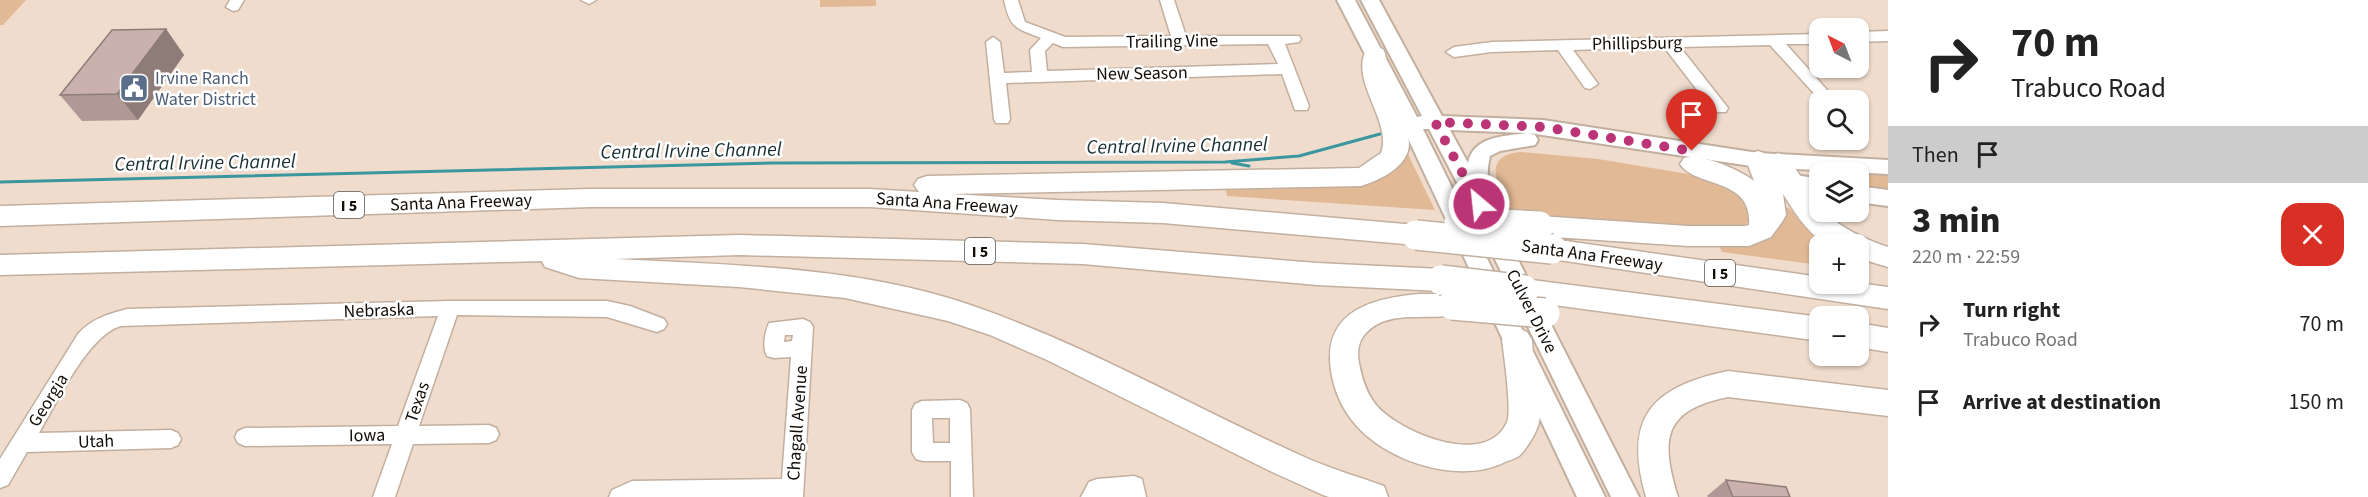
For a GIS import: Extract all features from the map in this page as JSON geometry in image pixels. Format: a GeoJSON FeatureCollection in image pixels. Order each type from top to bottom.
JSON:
{"type":"FeatureCollection","features":[{"type":"Feature","properties":{"kind":"highway"},"geometry":{"type":"LineString","coordinates":[[698,198],[804,188],[1361,177],[1381,170],[1396,150],[1397,140],[1374,67],[1375,54]]}},
{"type":"Feature","properties":{"kind":"highway"},"geometry":{"type":"LineString","coordinates":[[1693,164],[1734,181],[1756,198],[1762,207],[1762,230]]}},
{"type":"Feature","properties":{"kind":"highway"},"geometry":{"type":"LineString","coordinates":[[1545,238],[1749,236],[1762,230],[1773,215],[1773,170]]}},
{"type":"Feature","properties":{"kind":"highway"},"geometry":{"type":"LineString","coordinates":[[1773,170],[1809,214],[1820,225],[1836,234]]}},
{"type":"Feature","properties":{"kind":"highway","name":"Santa Ana Freeway"},"geometry":{"type":"LineString","coordinates":[[0,216],[590,198],[870,198],[1058,210],[1163,213],[1414,227],[1545,238],[1888,298]]}},
{"type":"Feature","properties":{"kind":"highway","name":"I 5"},"geometry":{"type":"LineString","coordinates":[[0,265],[739,245],[1083,254],[1317,274],[1446,292]]}},
{"type":"Feature","properties":{"kind":"highway"},"geometry":{"type":"LineString","coordinates":[[519,250],[579,267],[866,289],[933,305],[1000,327],[1124,383],[1292,466],[1352,492],[1372,497]]}},
{"type":"Feature","properties":{"kind":"highway"},"geometry":{"type":"LineString","coordinates":[[1869,251],[1888,257]]}},
{"type":"Feature","properties":{"kind":"highway"},"geometry":{"type":"LineString","coordinates":[[1517,340],[1524,422],[1521,434],[1511,447],[1489,459],[1466,463],[1415,452],[1386,436],[1360,412],[1350,395],[1344,377],[1343,360],[1347,339],[1358,324],[1371,314],[1388,307],[1446,292],[1545,313],[1576,297],[1809,329]]}},
{"type":"Feature","properties":{"kind":"highway"},"geometry":{"type":"LineString","coordinates":[[1869,337],[1888,340]]}},
{"type":"Feature","properties":{"kind":"highway"},"geometry":{"type":"LineString","coordinates":[[1662,497],[1655,479],[1651,451],[1654,434],[1662,416],[1673,404],[1688,394],[1705,387],[1728,384],[1888,403]]}},
{"type":"Feature","properties":{"kind":"main road","name":"Culver Drive"},"geometry":{"type":"LineString","coordinates":[[1346,0],[1412,126],[1591,497]]}},
{"type":"Feature","properties":{"kind":"main road","name":"Culver Drive"},"geometry":{"type":"LineString","coordinates":[[1370,0],[1479,204],[1625,497]]}},
{"type":"Feature","properties":{"kind":"main road"},"geometry":{"type":"LineString","coordinates":[[1412,126],[1567,130],[1773,170],[1809,183]]}},
{"type":"Feature","properties":{"kind":"main road"},"geometry":{"type":"LineString","coordinates":[[1438,126],[1503,134],[1528,140],[1589,146],[1693,164],[1773,170],[1888,167]]}},
{"type":"Feature","properties":{"kind":"main road"},"geometry":{"type":"LineString","coordinates":[[1479,204],[1476,165],[1479,154],[1484,149],[1499,143],[1528,140]]}},
{"type":"Feature","properties":{"kind":"main road"},"geometry":{"type":"LineString","coordinates":[[1869,195],[1888,198]]}},
{"type":"Feature","properties":{"kind":"street","name":"Trailing Vine"},"geometry":{"type":"LineString","coordinates":[[1011,0],[1015,17],[1020,25],[1063,42],[1294,39]]}},
{"type":"Feature","properties":{"kind":"street"},"geometry":{"type":"LineString","coordinates":[[1167,0],[1180,41]]}},
{"type":"Feature","properties":{"kind":"street"},"geometry":{"type":"LineString","coordinates":[[1882,37],[1888,48]]}},
{"type":"Feature","properties":{"kind":"street"},"geometry":{"type":"LineString","coordinates":[[1040,76],[1037,50],[1050,38]]}},
{"type":"Feature","properties":{"kind":"street"},"geometry":{"type":"LineString","coordinates":[[1272,39],[1279,46],[1301,106]]}},
{"type":"Feature","properties":{"kind":"street","name":"Phillipsburg"},"geometry":{"type":"LineString","coordinates":[[1454,51],[1492,46],[1809,39]]}},
{"type":"Feature","properties":{"kind":"street"},"geometry":{"type":"LineString","coordinates":[[1774,40],[1819,90]]}},
{"type":"Feature","properties":{"kind":"street"},"geometry":{"type":"LineString","coordinates":[[993,42],[1002,119]]}},
{"type":"Feature","properties":{"kind":"street"},"geometry":{"type":"LineString","coordinates":[[1668,42],[1720,108]]}},
{"type":"Feature","properties":{"kind":"street"},"geometry":{"type":"LineString","coordinates":[[1562,45],[1590,84]]}},
{"type":"Feature","properties":{"kind":"street","name":"New Season"},"geometry":{"type":"LineString","coordinates":[[997,78],[1287,69]]}},
{"type":"Feature","properties":{"kind":"street","name":"Nebraska"},"geometry":{"type":"LineString","coordinates":[[100,326],[127,317],[450,308],[607,309],[630,314],[657,324]]}},
{"type":"Feature","properties":{"kind":"street","name":"Texas"},"geometry":{"type":"LineString","coordinates":[[384,497],[450,308]]}},
{"type":"Feature","properties":{"kind":"street","name":"Georgia"},"geometry":{"type":"LineString","coordinates":[[0,478],[85,340],[100,326]]}},
{"type":"Feature","properties":{"kind":"street","name":"Chagall Avenue"},"geometry":{"type":"LineString","coordinates":[[793,493],[802,349]]}},
{"type":"Feature","properties":{"kind":"street","name":"Iowa"},"geometry":{"type":"LineString","coordinates":[[245,437],[489,434]]}},
{"type":"Feature","properties":{"kind":"street","name":"Utah"},"geometry":{"type":"LineString","coordinates":[[22,443],[171,439]]}},
{"type":"Feature","properties":{"kind":"street"},"geometry":{"type":"LineString","coordinates":[[959,452],[962,497]]}},
{"type":"Feature","properties":{"kind":"street"},"geometry":{"type":"LineString","coordinates":[[1092,497],[1097,489],[1134,486],[1135,497]]}},
{"type":"Feature","properties":{"kind":"street"},"geometry":{"type":"LineString","coordinates":[[620,497],[632,491],[793,493]]}},
{"type":"Feature","properties":{"kind":"shaded area"},"geometry":{"type":"Polygon","coordinates":[[[0,0],[26,0],[3,25],[0,25],[0,0]]]}},
{"type":"Feature","properties":{"kind":"shaded area"},"geometry":{"type":"Polygon","coordinates":[[[820,0],[876,0],[876,6],[820,7],[820,0]]]}},
{"type":"Feature","properties":{"kind":"shaded area"},"geometry":{"type":"Polygon","coordinates":[[[1405,148],[1435,210],[1227,196],[1225,185],[1341,184],[1405,148]]]}},
{"type":"Feature","properties":{"kind":"shaded area"},"geometry":{"type":"Polygon","coordinates":[[[1520,152],[1598,159],[1694,175],[1719,182],[1747,197],[1750,222],[1734,230],[1512,217],[1499,187],[1496,168],[1499,161],[1507,155],[1520,152]]]}},
{"type":"Feature","properties":{"kind":"shaded area"},"geometry":{"type":"Polygon","coordinates":[[[1869,175],[1888,175],[1888,192],[1869,189],[1869,175]]]}},
{"type":"Feature","properties":{"kind":"shaded area"},"geometry":{"type":"Polygon","coordinates":[[[1784,207],[1789,208],[1807,227],[1817,234],[1809,234],[1809,264],[1722,252],[1719,246],[1743,246],[1762,242],[1770,237],[1781,220],[1784,207]]]}},
{"type":"Feature","properties":{"kind":"building"},"geometry":{"type":"Polygon","coordinates":[[[166,29],[117,94],[60,95],[112,30],[166,29]]]}},
{"type":"Feature","properties":{"kind":"building"},"geometry":{"type":"Polygon","coordinates":[[[1726,480],[1786,487],[1790,497],[1733,497],[1726,480]]]}},
{"type":"Feature","properties":{"kind":"waterway","name":"Central Irvine Channel"},"geometry":{"type":"LineString","coordinates":[[0,182],[772,163],[1225,162],[1299,156],[1380,134]]}},
{"type":"Feature","properties":{"kind":"waterway","name":"Central Irvine Channel"},"geometry":{"type":"LineString","coordinates":[[1232,163],[1249,166]]}},
{"type":"Feature","properties":{"kind":"place","name":"Irvine Ranch Water District"},"geometry":{"type":"Point","coordinates":[134,88]}},
{"type":"Feature","properties":{"kind":"route"},"geometry":{"type":"LineString","coordinates":[[1479,204],[1435,122],[1543,127],[1692,151]]}}]}
